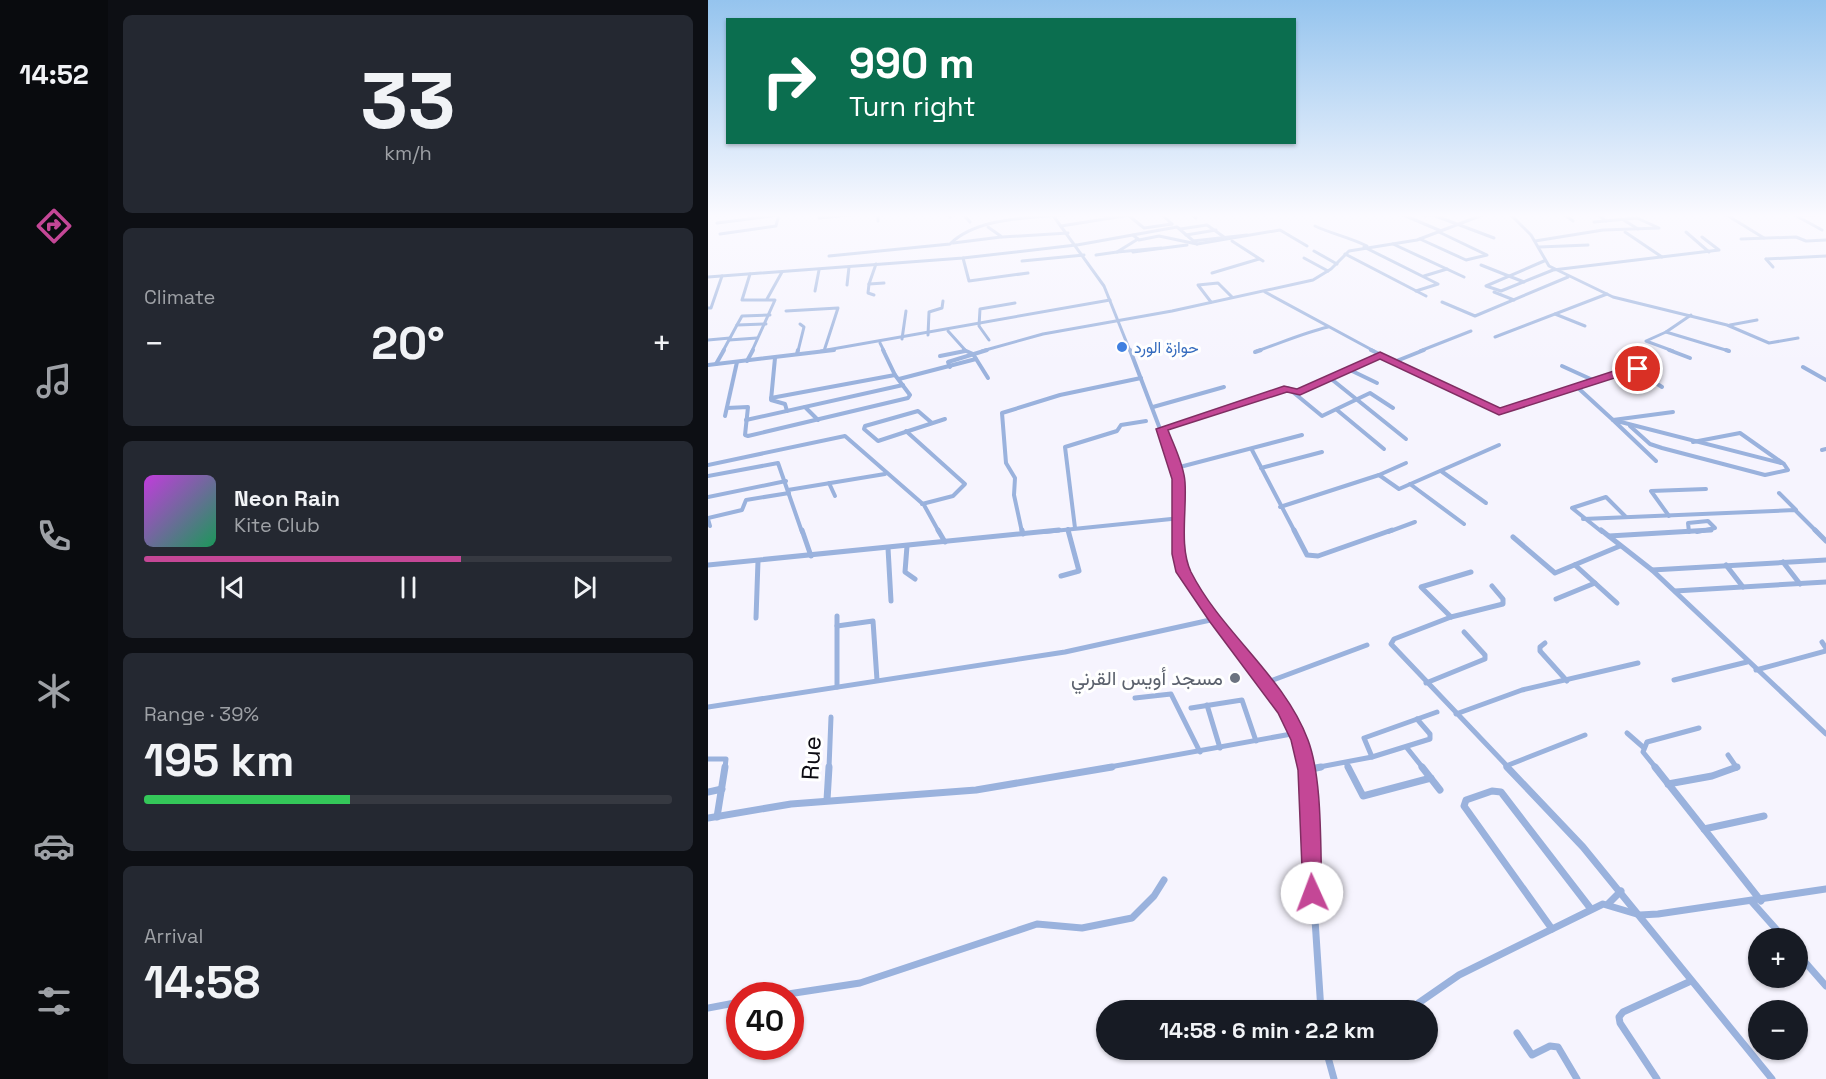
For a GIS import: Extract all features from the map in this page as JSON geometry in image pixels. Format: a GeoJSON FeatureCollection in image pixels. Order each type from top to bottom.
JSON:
{"type":"FeatureCollection","features":[{"type":"Feature","properties":{"kind":"street"},"geometry":{"type":"LineString","coordinates":[[708,277],[873,264]]}},
{"type":"Feature","properties":{"kind":"street"},"geometry":{"type":"LineString","coordinates":[[874,295],[868,294],[876,264]]}},
{"type":"Feature","properties":{"kind":"street"},"geometry":{"type":"LineString","coordinates":[[966,264],[969,281],[1028,273]]}},
{"type":"Feature","properties":{"kind":"street"},"geometry":{"type":"LineString","coordinates":[[1089,264],[1110,300],[1176,468],[1181,518],[1179,546],[1184,572],[1215,619],[1265,682],[1297,733],[1306,770],[1320,1000]]}},
{"type":"Feature","properties":{"kind":"street"},"geometry":{"type":"LineString","coordinates":[[1212,273],[1245,264]]}},
{"type":"Feature","properties":{"kind":"street"},"geometry":{"type":"LineString","coordinates":[[1315,264],[1328,272]]}},
{"type":"Feature","properties":{"kind":"street"},"geometry":{"type":"LineString","coordinates":[[950,366],[948,362],[951,360],[1043,334],[1118,319],[1164,313],[1313,280],[1337,264]]}},
{"type":"Feature","properties":{"kind":"street"},"geometry":{"type":"LineString","coordinates":[[1365,264],[1425,296]]}},
{"type":"Feature","properties":{"kind":"street"},"geometry":{"type":"LineString","coordinates":[[1400,264],[1438,284],[1416,291]]}},
{"type":"Feature","properties":{"kind":"street"},"geometry":{"type":"LineString","coordinates":[[1437,264],[1464,277]]}},
{"type":"Feature","properties":{"kind":"street"},"geometry":{"type":"LineString","coordinates":[[1536,264],[1486,286],[1500,291],[1555,270],[1601,264]]}},
{"type":"Feature","properties":{"kind":"street"},"geometry":{"type":"LineString","coordinates":[[1548,264],[1555,270],[1607,294],[1727,325],[1770,343],[1798,338]]}},
{"type":"Feature","properties":{"kind":"street"},"geometry":{"type":"LineString","coordinates":[[1770,264],[1773,267]]}},
{"type":"Feature","properties":{"kind":"street"},"geometry":{"type":"LineString","coordinates":[[1481,265],[1524,282]]}},
{"type":"Feature","properties":{"kind":"street"},"geometry":{"type":"LineString","coordinates":[[846,285],[849,267]]}},
{"type":"Feature","properties":{"kind":"street"},"geometry":{"type":"LineString","coordinates":[[1423,276],[1447,269]]}},
{"type":"Feature","properties":{"kind":"street"},"geometry":{"type":"LineString","coordinates":[[815,291],[819,270]]}},
{"type":"Feature","properties":{"kind":"street"},"geometry":{"type":"LineString","coordinates":[[767,299],[782,272]]}},
{"type":"Feature","properties":{"kind":"street"},"geometry":{"type":"LineString","coordinates":[[747,361],[766,324],[775,300],[742,300],[750,274]]}},
{"type":"Feature","properties":{"kind":"street"},"geometry":{"type":"LineString","coordinates":[[708,308],[711,308],[722,276]]}},
{"type":"Feature","properties":{"kind":"street"},"geometry":{"type":"LineString","coordinates":[[1442,302],[1475,316],[1568,276]]}},
{"type":"Feature","properties":{"kind":"street"},"geometry":{"type":"LineString","coordinates":[[869,284],[884,283]]}},
{"type":"Feature","properties":{"kind":"street"},"geometry":{"type":"LineString","coordinates":[[1211,302],[1198,285],[1218,283],[1232,297]]}},
{"type":"Feature","properties":{"kind":"street"},"geometry":{"type":"LineString","coordinates":[[1482,288],[1514,300]]}},
{"type":"Feature","properties":{"kind":"street"},"geometry":{"type":"LineString","coordinates":[[1265,292],[1380,355],[1497,411],[1636,369],[1662,387]]}},
{"type":"Feature","properties":{"kind":"street"},"geometry":{"type":"LineString","coordinates":[[1495,337],[1607,294]]}},
{"type":"Feature","properties":{"kind":"street"},"geometry":{"type":"LineString","coordinates":[[708,365],[824,352],[880,343],[1110,300]]}},
{"type":"Feature","properties":{"kind":"street"},"geometry":{"type":"LineString","coordinates":[[928,335],[929,312],[942,308],[943,301]]}},
{"type":"Feature","properties":{"kind":"street"},"geometry":{"type":"LineString","coordinates":[[989,340],[979,326],[980,309],[1015,303]]}},
{"type":"Feature","properties":{"kind":"street"},"geometry":{"type":"LineString","coordinates":[[999,308],[1014,306],[1022,316]]}},
{"type":"Feature","properties":{"kind":"street"},"geometry":{"type":"LineString","coordinates":[[786,312],[838,308],[824,352]]}},
{"type":"Feature","properties":{"kind":"street"},"geometry":{"type":"LineString","coordinates":[[902,339],[906,311]]}},
{"type":"Feature","properties":{"kind":"street"},"geometry":{"type":"LineString","coordinates":[[1555,314],[1585,326]]}},
{"type":"Feature","properties":{"kind":"street"},"geometry":{"type":"LineString","coordinates":[[716,364],[742,316],[770,315]]}},
{"type":"Feature","properties":{"kind":"street"},"geometry":{"type":"LineString","coordinates":[[1690,358],[1647,342],[1691,315]]}},
{"type":"Feature","properties":{"kind":"street"},"geometry":{"type":"LineString","coordinates":[[1727,325],[1757,320]]}},
{"type":"Feature","properties":{"kind":"street"},"geometry":{"type":"LineString","coordinates":[[737,325],[766,324]]}},
{"type":"Feature","properties":{"kind":"street"},"geometry":{"type":"LineString","coordinates":[[797,354],[804,327],[800,324]]}},
{"type":"Feature","properties":{"kind":"street"},"geometry":{"type":"LineString","coordinates":[[1255,352],[1285,342],[1295,335],[1328,327]]}},
{"type":"Feature","properties":{"kind":"street"},"geometry":{"type":"LineString","coordinates":[[948,331],[965,351],[973,354],[988,378]]}},
{"type":"Feature","properties":{"kind":"street"},"geometry":{"type":"LineString","coordinates":[[1394,362],[1471,331]]}},
{"type":"Feature","properties":{"kind":"street"},"geometry":{"type":"LineString","coordinates":[[1666,332],[1729,351]]}},
{"type":"Feature","properties":{"kind":"street"},"geometry":{"type":"LineString","coordinates":[[708,340],[757,338]]}},
{"type":"Feature","properties":{"kind":"street"},"geometry":{"type":"LineString","coordinates":[[727,408],[748,406],[745,435],[748,436],[908,398],[910,395],[895,375],[880,343]]}},
{"type":"Feature","properties":{"kind":"street"},"geometry":{"type":"LineString","coordinates":[[940,356],[965,351]]}},
{"type":"Feature","properties":{"kind":"street"},"geometry":{"type":"LineString","coordinates":[[1296,393],[1380,355]]}},
{"type":"Feature","properties":{"kind":"street"},"geometry":{"type":"LineString","coordinates":[[771,398],[775,358]]}},
{"type":"Feature","properties":{"kind":"street"},"geometry":{"type":"LineString","coordinates":[[900,379],[976,359]]}},
{"type":"Feature","properties":{"kind":"street"},"geometry":{"type":"LineString","coordinates":[[725,416],[737,362]]}},
{"type":"Feature","properties":{"kind":"street"},"geometry":{"type":"LineString","coordinates":[[1562,366],[1595,381]]}},
{"type":"Feature","properties":{"kind":"street"},"geometry":{"type":"LineString","coordinates":[[1803,367],[1826,380]]}},
{"type":"Feature","properties":{"kind":"street"},"geometry":{"type":"LineString","coordinates":[[1348,369],[1377,383]]}},
{"type":"Feature","properties":{"kind":"street"},"geometry":{"type":"LineString","coordinates":[[771,398],[895,375]]}},
{"type":"Feature","properties":{"kind":"street"},"geometry":{"type":"LineString","coordinates":[[1023,534],[1014,495],[1015,478],[1006,463],[1002,413],[1060,395],[1141,378]]}},
{"type":"Feature","properties":{"kind":"street"},"geometry":{"type":"LineString","coordinates":[[1330,378],[1407,439]]}},
{"type":"Feature","properties":{"kind":"street"},"geometry":{"type":"LineString","coordinates":[[746,420],[903,385]]}},
{"type":"Feature","properties":{"kind":"street"},"geometry":{"type":"LineString","coordinates":[[1153,407],[1224,387]]}},
{"type":"Feature","properties":{"kind":"street"},"geometry":{"type":"LineString","coordinates":[[1577,387],[1656,461]]}},
{"type":"Feature","properties":{"kind":"street"},"geometry":{"type":"LineString","coordinates":[[1162,429],[1288,388],[1321,416],[1373,394],[1393,408]]}},
{"type":"Feature","properties":{"kind":"street"},"geometry":{"type":"LineString","coordinates":[[771,398],[772,401],[786,405],[787,411]]}},
{"type":"Feature","properties":{"kind":"street"},"geometry":{"type":"LineString","coordinates":[[805,407],[818,420]]}},
{"type":"Feature","properties":{"kind":"street"},"geometry":{"type":"LineString","coordinates":[[1337,410],[1384,449]]}},
{"type":"Feature","properties":{"kind":"street"},"geometry":{"type":"LineString","coordinates":[[933,423],[918,411],[865,426],[864,429],[875,441],[906,431],[933,423],[945,419]]}},
{"type":"Feature","properties":{"kind":"street"},"geometry":{"type":"LineString","coordinates":[[1613,420],[1673,412]]}},
{"type":"Feature","properties":{"kind":"street"},"geometry":{"type":"LineString","coordinates":[[1613,420],[1784,464]]}},
{"type":"Feature","properties":{"kind":"street"},"geometry":{"type":"LineString","coordinates":[[1075,528],[1071,479],[1065,447],[1117,431],[1123,425],[1146,421]]}},
{"type":"Feature","properties":{"kind":"street"},"geometry":{"type":"LineString","coordinates":[[1630,426],[1655,447],[1761,474],[1786,471],[1788,468],[1740,433],[1693,442]]}},
{"type":"Feature","properties":{"kind":"street"},"geometry":{"type":"LineString","coordinates":[[906,431],[965,484],[963,490],[957,494],[922,504]]}},
{"type":"Feature","properties":{"kind":"street"},"geometry":{"type":"LineString","coordinates":[[1176,468],[1252,450],[1302,435]]}},
{"type":"Feature","properties":{"kind":"street"},"geometry":{"type":"LineString","coordinates":[[708,465],[843,436],[922,504],[945,542]]}},
{"type":"Feature","properties":{"kind":"street"},"geometry":{"type":"LineString","coordinates":[[1379,475],[1397,489],[1499,445]]}},
{"type":"Feature","properties":{"kind":"street"},"geometry":{"type":"LineString","coordinates":[[1252,450],[1304,553],[1313,557],[1414,522]]}},
{"type":"Feature","properties":{"kind":"street"},"geometry":{"type":"LineString","coordinates":[[1261,468],[1322,452]]}},
{"type":"Feature","properties":{"kind":"street"},"geometry":{"type":"LineString","coordinates":[[1280,507],[1379,475],[1406,463]]}},
{"type":"Feature","properties":{"kind":"street"},"geometry":{"type":"LineString","coordinates":[[708,476],[779,464],[811,556]]}},
{"type":"Feature","properties":{"kind":"street"},"geometry":{"type":"LineString","coordinates":[[1441,471],[1486,502]]}},
{"type":"Feature","properties":{"kind":"street"},"geometry":{"type":"LineString","coordinates":[[710,526],[708,518],[742,510],[746,500],[885,474]]}},
{"type":"Feature","properties":{"kind":"street"},"geometry":{"type":"LineString","coordinates":[[708,497],[786,481]]}},
{"type":"Feature","properties":{"kind":"street"},"geometry":{"type":"LineString","coordinates":[[829,483],[836,496]]}},
{"type":"Feature","properties":{"kind":"street"},"geometry":{"type":"LineString","coordinates":[[1410,484],[1464,524]]}},
{"type":"Feature","properties":{"kind":"street"},"geometry":{"type":"LineString","coordinates":[[1669,516],[1651,491],[1706,489]]}},
{"type":"Feature","properties":{"kind":"street"},"geometry":{"type":"LineString","coordinates":[[1779,493],[1826,541]]}},
{"type":"Feature","properties":{"kind":"street"},"geometry":{"type":"LineString","coordinates":[[1626,517],[1611,500],[1605,497],[1572,507],[1583,519],[1652,570],[1826,734]]}},
{"type":"Feature","properties":{"kind":"street"},"geometry":{"type":"LineString","coordinates":[[1583,519],[1796,511]]}},
{"type":"Feature","properties":{"kind":"street"},"geometry":{"type":"LineString","coordinates":[[708,565],[1181,518]]}},
{"type":"Feature","properties":{"kind":"street"},"geometry":{"type":"LineString","coordinates":[[1608,536],[1712,531],[1715,528],[1708,521],[1688,523],[1689,532]]}},
{"type":"Feature","properties":{"kind":"street"},"geometry":{"type":"LineString","coordinates":[[1060,576],[1079,572],[1068,529]]}},
{"type":"Feature","properties":{"kind":"street"},"geometry":{"type":"LineString","coordinates":[[1514,537],[1552,572],[1560,572],[1620,546]]}},
{"type":"Feature","properties":{"kind":"street"},"geometry":{"type":"LineString","coordinates":[[907,546],[905,572],[915,579]]}},
{"type":"Feature","properties":{"kind":"street"},"geometry":{"type":"LineString","coordinates":[[888,548],[891,601]]}},
{"type":"Feature","properties":{"kind":"street"},"geometry":{"type":"LineString","coordinates":[[1652,570],[1826,560]]}},
{"type":"Feature","properties":{"kind":"street"},"geometry":{"type":"LineString","coordinates":[[756,618],[758,561]]}},
{"type":"Feature","properties":{"kind":"street"},"geometry":{"type":"LineString","coordinates":[[1783,562],[1800,584]]}},
{"type":"Feature","properties":{"kind":"street"},"geometry":{"type":"LineString","coordinates":[[1575,565],[1617,603]]}},
{"type":"Feature","properties":{"kind":"street"},"geometry":{"type":"LineString","coordinates":[[1726,565],[1743,587]]}},
{"type":"Feature","properties":{"kind":"street"},"geometry":{"type":"LineString","coordinates":[[1451,617],[1422,587],[1428,583],[1471,572]]}},
{"type":"Feature","properties":{"kind":"street"},"geometry":{"type":"LineString","coordinates":[[1675,591],[1826,582]]}},
{"type":"Feature","properties":{"kind":"street"},"geometry":{"type":"LineString","coordinates":[[1556,598],[1595,583]]}},
{"type":"Feature","properties":{"kind":"street"},"geometry":{"type":"LineString","coordinates":[[1492,586],[1503,599],[1503,604],[1451,617],[1391,642],[1426,683],[1621,891],[1772,1079]]}},
{"type":"Feature","properties":{"kind":"street"},"geometry":{"type":"LineString","coordinates":[[837,616],[837,687]]}},
{"type":"Feature","properties":{"kind":"street"},"geometry":{"type":"LineString","coordinates":[[708,707],[1065,652],[1215,619]]}},
{"type":"Feature","properties":{"kind":"street"},"geometry":{"type":"LineString","coordinates":[[837,626],[873,621],[877,680]]}},
{"type":"Feature","properties":{"kind":"street"},"geometry":{"type":"LineString","coordinates":[[1426,683],[1485,659],[1485,655],[1464,632]]}},
{"type":"Feature","properties":{"kind":"street"},"geometry":{"type":"LineString","coordinates":[[1545,643],[1540,647],[1540,651],[1567,681]]}},
{"type":"Feature","properties":{"kind":"street"},"geometry":{"type":"LineString","coordinates":[[1265,682],[1367,645]]}},
{"type":"Feature","properties":{"kind":"street"},"geometry":{"type":"LineString","coordinates":[[1756,670],[1825,647]]}},
{"type":"Feature","properties":{"kind":"street"},"geometry":{"type":"LineString","coordinates":[[1674,680],[1747,662]]}},
{"type":"Feature","properties":{"kind":"street"},"geometry":{"type":"LineString","coordinates":[[1456,714],[1512,693],[1638,663]]}},
{"type":"Feature","properties":{"kind":"street"},"geometry":{"type":"LineString","coordinates":[[1135,699],[1165,693],[1171,694],[1200,752]]}},
{"type":"Feature","properties":{"kind":"street"},"geometry":{"type":"LineString","coordinates":[[1191,708],[1242,700],[1256,741]]}},
{"type":"Feature","properties":{"kind":"street"},"geometry":{"type":"LineString","coordinates":[[1208,705],[1220,748]]}},
{"type":"Feature","properties":{"kind":"street"},"geometry":{"type":"LineString","coordinates":[[1372,757],[1363,741],[1364,738],[1437,712]]}},
{"type":"Feature","properties":{"kind":"street","name":"Rue"},"geometry":{"type":"LineString","coordinates":[[827,800],[831,717]]}},
{"type":"Feature","properties":{"kind":"street"},"geometry":{"type":"LineString","coordinates":[[1306,770],[1407,748],[1431,737],[1418,719]]}},
{"type":"Feature","properties":{"kind":"street"},"geometry":{"type":"LineString","coordinates":[[1643,747],[1653,740],[1699,728]]}},
{"type":"Feature","properties":{"kind":"street"},"geometry":{"type":"LineString","coordinates":[[708,818],[773,806],[827,800],[986,788],[1200,752],[1297,733]]}},
{"type":"Feature","properties":{"kind":"street"},"geometry":{"type":"LineString","coordinates":[[1627,733],[1643,747],[1644,754],[1761,901]]}},
{"type":"Feature","properties":{"kind":"street"},"geometry":{"type":"LineString","coordinates":[[1506,766],[1585,735]]}},
{"type":"Feature","properties":{"kind":"street"},"geometry":{"type":"LineString","coordinates":[[1407,748],[1440,790]]}},
{"type":"Feature","properties":{"kind":"street"},"geometry":{"type":"LineString","coordinates":[[1668,784],[1712,776],[1738,768],[1728,754]]}},
{"type":"Feature","properties":{"kind":"street"},"geometry":{"type":"LineString","coordinates":[[708,759],[726,759],[717,817]]}},
{"type":"Feature","properties":{"kind":"street"},"geometry":{"type":"LineString","coordinates":[[1346,763],[1363,796],[1431,778]]}},
{"type":"Feature","properties":{"kind":"street"},"geometry":{"type":"LineString","coordinates":[[708,792],[722,789]]}},
{"type":"Feature","properties":{"kind":"street"},"geometry":{"type":"LineString","coordinates":[[1552,929],[1464,806],[1466,800],[1496,790],[1501,792],[1591,909]]}},
{"type":"Feature","properties":{"kind":"street"},"geometry":{"type":"LineString","coordinates":[[1704,829],[1764,816]]}},
{"type":"Feature","properties":{"kind":"street"},"geometry":{"type":"LineString","coordinates":[[804,992],[860,983],[1037,924],[1048,922],[1060,927],[1079,928],[1132,918],[1143,903],[1156,897],[1164,879]]}},
{"type":"Feature","properties":{"kind":"street"},"geometry":{"type":"LineString","coordinates":[[1608,904],[1640,915],[1761,901],[1826,889]]}},
{"type":"Feature","properties":{"kind":"street"},"geometry":{"type":"LineString","coordinates":[[1423,1000],[1458,975],[1591,909],[1608,904],[1621,891]]}},
{"type":"Feature","properties":{"kind":"street"},"geometry":{"type":"LineString","coordinates":[[1752,902],[1775,928]]}},
{"type":"Feature","properties":{"kind":"street"},"geometry":{"type":"LineString","coordinates":[[1808,966],[1826,986]]}},
{"type":"Feature","properties":{"kind":"street"},"geometry":{"type":"LineString","coordinates":[[1657,1079],[1620,1023],[1619,1017],[1623,1012],[1656,999],[1691,981]]}},
{"type":"Feature","properties":{"kind":"street"},"geometry":{"type":"LineString","coordinates":[[708,1008],[726,1005]]}},
{"type":"Feature","properties":{"kind":"street"},"geometry":{"type":"LineString","coordinates":[[1517,1033],[1532,1055],[1550,1046],[1558,1047],[1577,1079]]}},
{"type":"Feature","properties":{"kind":"street"},"geometry":{"type":"LineString","coordinates":[[1329,1060],[1334,1079]]}},
{"type":"Feature","properties":{"kind":"place","name":"حوازة الورد"},"geometry":{"type":"Point","coordinates":[1122,347]}},
{"type":"Feature","properties":{"kind":"place","name":"مسجد أويس القرني"},"geometry":{"type":"Point","coordinates":[1235,678]}},
{"type":"Feature","properties":{"kind":"route"},"geometry":{"type":"LineString","coordinates":[[1312,893],[1306,770],[1300,740],[1294,725],[1265,682],[1215,619],[1184,572],[1179,554],[1181,518],[1179,479],[1162,429],[1288,388],[1296,393],[1380,355],[1499,412],[1605,377],[1638,369]]}}]}
